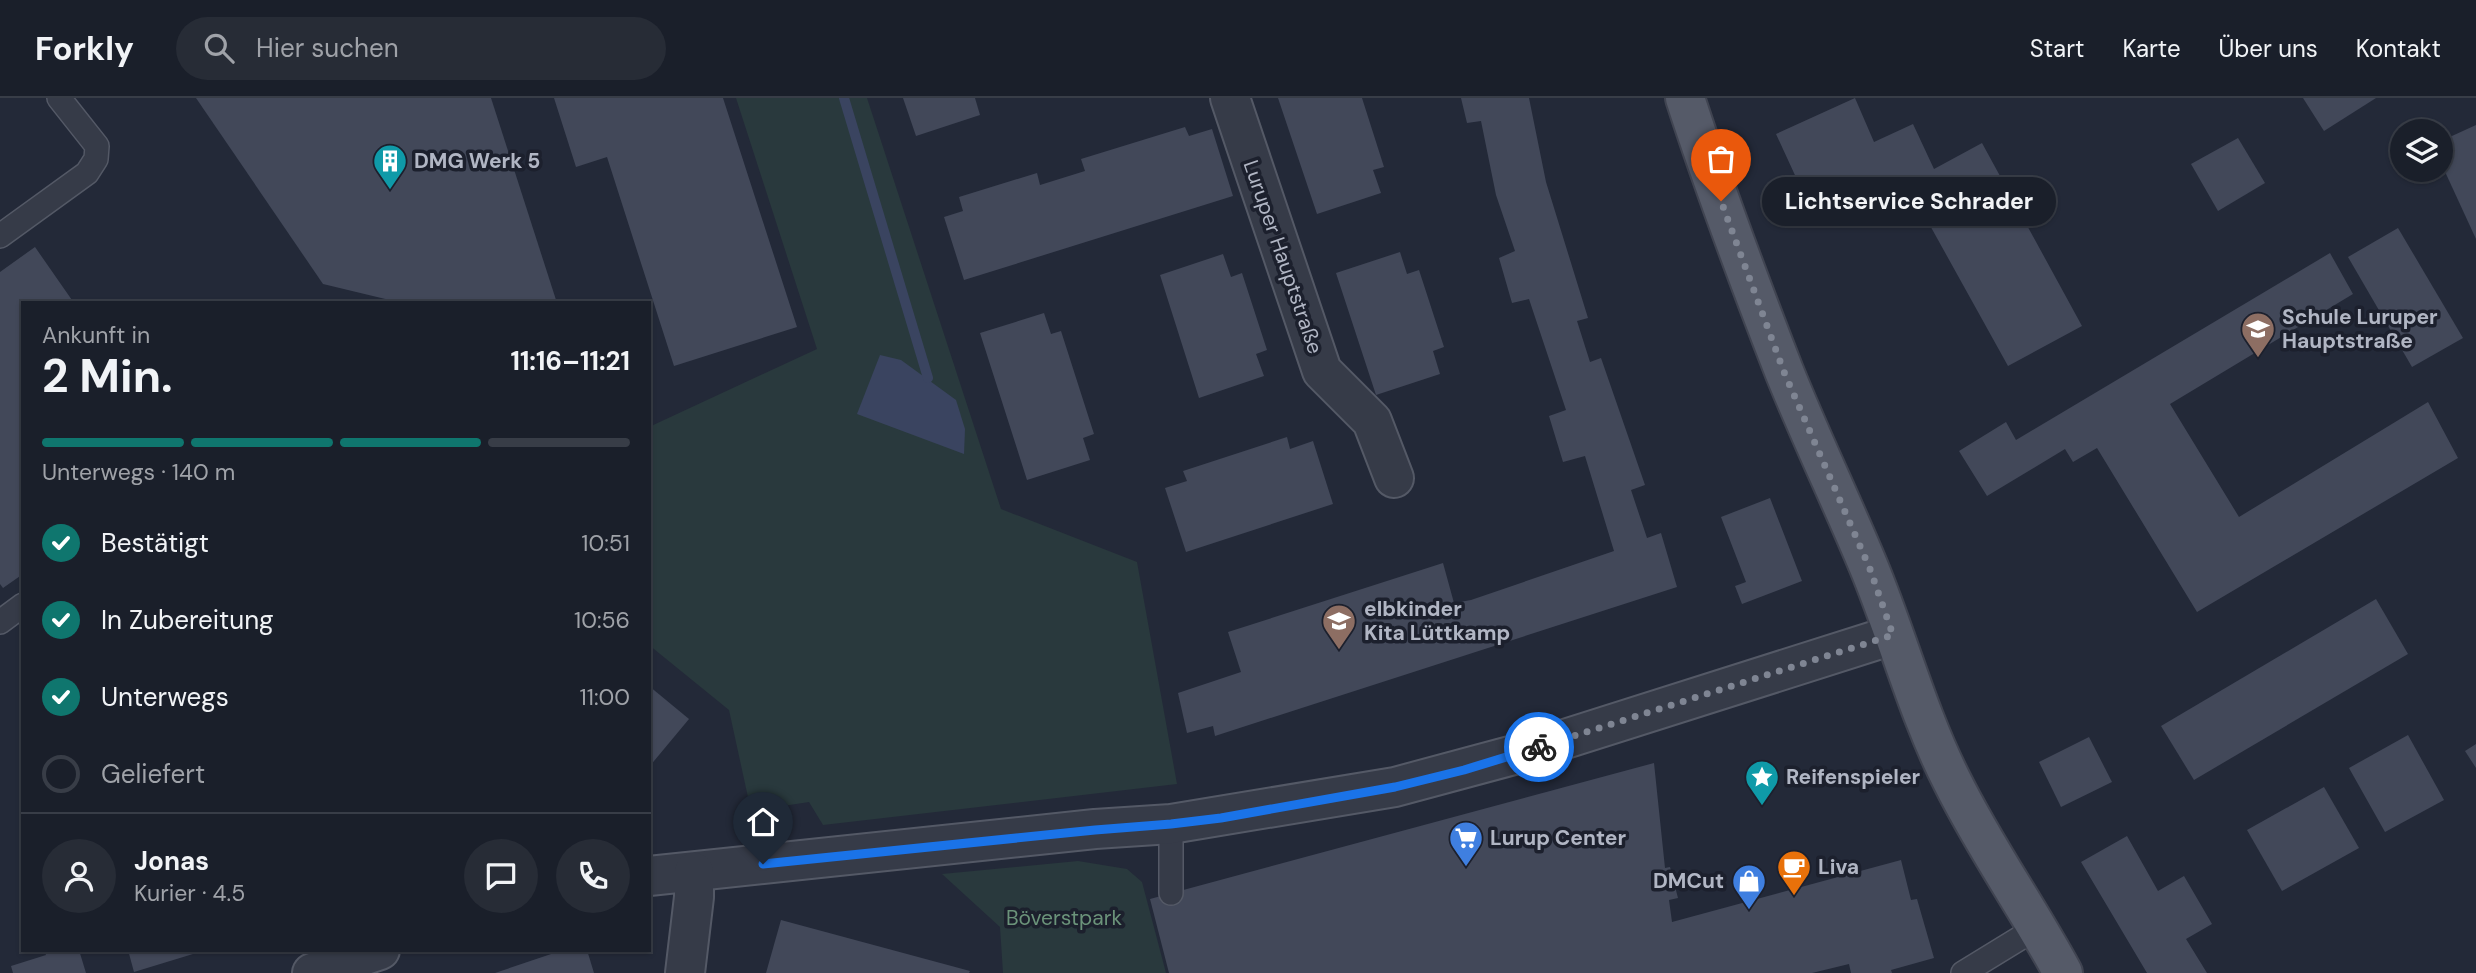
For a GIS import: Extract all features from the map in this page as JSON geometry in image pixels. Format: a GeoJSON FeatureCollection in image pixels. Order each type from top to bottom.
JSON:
{"type":"FeatureCollection","features":[{"type":"Feature","properties":{"kind":"main road"},"geometry":{"type":"LineString","coordinates":[[1685,98],[1784,372],[1870,569],[1918,705],[1980,836],[2038,927],[2063,973]]}},
{"type":"Feature","properties":{"kind":"street","name":"Luruper Hauptstraße"},"geometry":{"type":"LineString","coordinates":[[1230,98],[1322,371],[1372,421],[1394,478]]}},
{"type":"Feature","properties":{"kind":"street"},"geometry":{"type":"LineString","coordinates":[[651,876],[1171,824],[1395,787],[1464,770],[1893,635]]}},
{"type":"Feature","properties":{"kind":"street"},"geometry":{"type":"LineString","coordinates":[[685,973],[694,897],[694,872]]}},
{"type":"Feature","properties":{"kind":"street"},"geometry":{"type":"LineString","coordinates":[[312,973],[374,952]]}},
{"type":"Feature","properties":{"kind":"lane"},"geometry":{"type":"LineString","coordinates":[[0,236],[87,173],[96,159],[97,146],[59,98]]}},
{"type":"Feature","properties":{"kind":"lane"},"geometry":{"type":"LineString","coordinates":[[0,622],[21,607]]}},
{"type":"Feature","properties":{"kind":"lane"},"geometry":{"type":"LineString","coordinates":[[1171,824],[1171,893]]}},
{"type":"Feature","properties":{"kind":"lane"},"geometry":{"type":"LineString","coordinates":[[1963,973],[2038,927]]}},
{"type":"Feature","properties":{"kind":"green space"},"geometry":{"type":"Polygon","coordinates":[[[736,98],[867,98],[1001,509],[1137,562],[1177,784],[823,825],[809,802],[751,811],[729,710],[651,647],[651,426],[817,349],[736,98]]]}},
{"type":"Feature","properties":{"kind":"green space","name":"Böverstpark"},"geometry":{"type":"Polygon","coordinates":[[[1078,861],[1127,869],[1142,882],[1166,973],[1003,973],[1000,927],[942,874],[1078,861]]]}},
{"type":"Feature","properties":{"kind":"water"},"geometry":{"type":"Polygon","coordinates":[[[880,355],[901,360],[956,400],[965,429],[964,454],[857,414],[880,355]]]}},
{"type":"Feature","properties":{"kind":"building","name":"DMG Werk 5"},"geometry":{"type":"Polygon","coordinates":[[[196,98],[491,98],[556,301],[394,301],[323,284],[196,98]]]}},
{"type":"Feature","properties":{"kind":"building"},"geometry":{"type":"Polygon","coordinates":[[[554,98],[723,98],[797,327],[674,366],[607,157],[576,167],[554,98]]]}},
{"type":"Feature","properties":{"kind":"building"},"geometry":{"type":"Polygon","coordinates":[[[903,98],[975,98],[980,115],[916,136],[903,98]]]}},
{"type":"Feature","properties":{"kind":"building"},"geometry":{"type":"Polygon","coordinates":[[[1278,98],[1362,98],[1384,167],[1373,170],[1381,193],[1317,214],[1278,98]]]}},
{"type":"Feature","properties":{"kind":"building"},"geometry":{"type":"Polygon","coordinates":[[[1461,98],[1529,98],[1546,182],[1588,318],[1577,321],[1590,362],[1601,358],[1645,485],[1631,490],[1647,538],[1661,533],[1677,587],[1215,736],[1213,726],[1187,733],[1178,693],[1241,672],[1228,632],[1443,563],[1454,603],[1471,600],[1614,551],[1585,456],[1563,462],[1549,416],[1566,410],[1529,299],[1512,303],[1499,258],[1515,251],[1496,195],[1481,121],[1467,123],[1461,98]]]}},
{"type":"Feature","properties":{"kind":"building"},"geometry":{"type":"Polygon","coordinates":[[[1855,98],[1874,142],[1913,124],[1934,169],[1982,143],[2082,326],[2008,366],[1907,184],[1865,205],[1859,189],[1811,210],[1776,134],[1855,98]]]}},
{"type":"Feature","properties":{"kind":"building"},"geometry":{"type":"Polygon","coordinates":[[[2303,98],[2376,98],[2324,131],[2303,98]]]}},
{"type":"Feature","properties":{"kind":"building"},"geometry":{"type":"Polygon","coordinates":[[[2476,125],[2476,239],[2450,182],[2453,182],[2453,136],[2476,125]]]}},
{"type":"Feature","properties":{"kind":"building"},"geometry":{"type":"Polygon","coordinates":[[[1185,127],[1189,136],[1212,129],[1233,196],[964,280],[944,217],[963,211],[959,197],[1037,173],[1040,185],[1085,171],[1081,159],[1185,127]]]}},
{"type":"Feature","properties":{"kind":"building"},"geometry":{"type":"Polygon","coordinates":[[[2238,138],[2265,183],[2218,211],[2191,164],[2238,138]]]}},
{"type":"Feature","properties":{"kind":"building"},"geometry":{"type":"Polygon","coordinates":[[[2398,228],[2463,338],[2412,367],[2348,257],[2398,228]]]}},
{"type":"Feature","properties":{"kind":"building"},"geometry":{"type":"Polygon","coordinates":[[[35,247],[73,301],[21,301],[21,575],[3,588],[0,584],[0,272],[35,247]]]}},
{"type":"Feature","properties":{"kind":"building"},"geometry":{"type":"Polygon","coordinates":[[[1400,252],[1407,274],[1419,270],[1444,347],[1433,351],[1440,374],[1376,395],[1336,273],[1400,252]]]}},
{"type":"Feature","properties":{"kind":"building"},"geometry":{"type":"Polygon","coordinates":[[[2330,253],[2353,294],[2170,404],[2239,517],[2428,402],[2458,458],[2197,612],[2097,448],[2073,462],[2065,449],[1987,496],[1959,451],[2006,422],[2016,440],[2330,253]]]}},
{"type":"Feature","properties":{"kind":"building"},"geometry":{"type":"Polygon","coordinates":[[[1223,254],[1231,277],[1242,273],[1267,350],[1256,354],[1264,376],[1199,398],[1160,275],[1223,254]]]}},
{"type":"Feature","properties":{"kind":"building"},"geometry":{"type":"Polygon","coordinates":[[[1044,313],[1051,334],[1061,331],[1094,434],[1083,438],[1090,460],[1027,480],[980,333],[1044,313]]]}},
{"type":"Feature","properties":{"kind":"building"},"geometry":{"type":"Polygon","coordinates":[[[1287,437],[1290,449],[1313,441],[1333,504],[1186,552],[1165,488],[1187,481],[1183,471],[1287,437]]]}},
{"type":"Feature","properties":{"kind":"building"},"geometry":{"type":"Polygon","coordinates":[[[1770,498],[1802,581],[1742,604],[1735,586],[1746,582],[1721,517],[1770,498]]]}},
{"type":"Feature","properties":{"kind":"building"},"geometry":{"type":"Polygon","coordinates":[[[2376,599],[2408,654],[2194,780],[2161,726],[2376,599]]]}},
{"type":"Feature","properties":{"kind":"building"},"geometry":{"type":"Polygon","coordinates":[[[651,688],[689,719],[651,765],[651,688]]]}},
{"type":"Feature","properties":{"kind":"building"},"geometry":{"type":"Polygon","coordinates":[[[2408,735],[2444,800],[2385,832],[2349,768],[2408,735]]]}},
{"type":"Feature","properties":{"kind":"building"},"geometry":{"type":"Polygon","coordinates":[[[2089,737],[2112,782],[2061,807],[2039,762],[2089,737]]]}},
{"type":"Feature","properties":{"kind":"building"},"geometry":{"type":"Polygon","coordinates":[[[2476,744],[2476,768],[2465,751],[2476,744]]]}},
{"type":"Feature","properties":{"kind":"building","name":"Lurup Center"},"geometry":{"type":"Polygon","coordinates":[[[1654,763],[1665,868],[1670,867],[1678,898],[1669,900],[1672,922],[1901,860],[1911,900],[1917,899],[1934,958],[1891,970],[1892,973],[1851,973],[1849,964],[1812,973],[1169,973],[1150,899],[1654,763]]]}},
{"type":"Feature","properties":{"kind":"building"},"geometry":{"type":"Polygon","coordinates":[[[2324,787],[2359,848],[2282,891],[2247,830],[2324,787]]]}},
{"type":"Feature","properties":{"kind":"building"},"geometry":{"type":"Polygon","coordinates":[[[2127,836],[2158,891],[2184,876],[2212,924],[2186,939],[2207,973],[2147,973],[2081,862],[2127,836]]]}},
{"type":"Feature","properties":{"kind":"building"},"geometry":{"type":"Polygon","coordinates":[[[781,920],[970,971],[766,973],[781,920]]]}},
{"type":"Feature","properties":{"kind":"building"},"geometry":{"type":"Polygon","coordinates":[[[45,952],[80,952],[86,973],[13,973],[11,966],[46,955],[45,952]]]}},
{"type":"Feature","properties":{"kind":"building"},"geometry":{"type":"Polygon","coordinates":[[[129,952],[192,952],[193,954],[134,972],[129,952]]]}},
{"type":"Feature","properties":{"kind":"building"},"geometry":{"type":"Polygon","coordinates":[[[557,952],[588,952],[594,973],[495,973],[557,952]]]}},
{"type":"Feature","properties":{"kind":"waterway"},"geometry":{"type":"LineString","coordinates":[[844,98],[928,378]]}},
{"type":"Feature","properties":{"kind":"way so far"},"geometry":{"type":"LineString","coordinates":[[1539,747],[1893,635],[1870,569],[1784,372],[1721,201]]}},
{"type":"Feature","properties":{"kind":"place","name":"DMG Werk 5"},"geometry":{"type":"Point","coordinates":[390,191]}},
{"type":"Feature","properties":{"kind":"place","name":"Lichtservice Schrader"},"geometry":{"type":"Point","coordinates":[1721,201]}},
{"type":"Feature","properties":{"kind":"place","name":"Schule Luruper Hauptstraße"},"geometry":{"type":"Point","coordinates":[2258,359]}},
{"type":"Feature","properties":{"kind":"place","name":"elbkinder Kita Lüttkamp"},"geometry":{"type":"Point","coordinates":[1339,651]}},
{"type":"Feature","properties":{"kind":"place","name":"Reifenspieler"},"geometry":{"type":"Point","coordinates":[1762,807]}},
{"type":"Feature","properties":{"kind":"place","name":"Lurup Center"},"geometry":{"type":"Point","coordinates":[1466,868]}},
{"type":"Feature","properties":{"kind":"place","name":"Liva"},"geometry":{"type":"Point","coordinates":[1794,897]}},
{"type":"Feature","properties":{"kind":"place","name":"DMCut"},"geometry":{"type":"Point","coordinates":[1749,911]}},
{"type":"Feature","properties":{"kind":"route"},"geometry":{"type":"LineString","coordinates":[[763,864],[1221,818],[1395,787],[1539,747]]}}]}
